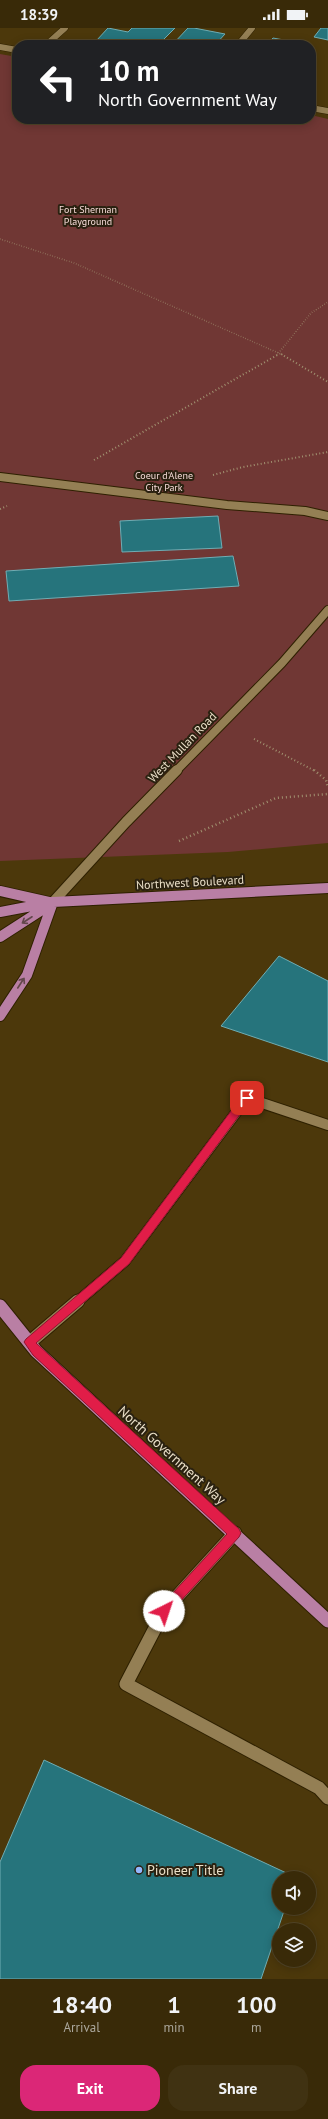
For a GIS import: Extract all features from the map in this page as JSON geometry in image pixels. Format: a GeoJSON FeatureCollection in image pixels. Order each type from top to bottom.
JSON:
{"type":"FeatureCollection","features":[{"type":"Feature","properties":{"kind":"main road","name":"Northwest Boulevard"},"geometry":{"type":"LineString","coordinates":[[0,912],[53,902],[328,888]]}},
{"type":"Feature","properties":{"kind":"main road","name":"Northwest Boulevard"},"geometry":{"type":"LineString","coordinates":[[0,891],[53,902]]}},
{"type":"Feature","properties":{"kind":"main road"},"geometry":{"type":"LineString","coordinates":[[0,937],[53,902]]}},
{"type":"Feature","properties":{"kind":"main road"},"geometry":{"type":"LineString","coordinates":[[0,1016],[27,975],[53,902]]}},
{"type":"Feature","properties":{"kind":"main road","name":"North Government Way"},"geometry":{"type":"LineString","coordinates":[[0,1306],[36,1351],[235,1533],[328,1621]]}},
{"type":"Feature","properties":{"kind":"street"},"geometry":{"type":"LineString","coordinates":[[52,40],[65,28]]}},
{"type":"Feature","properties":{"kind":"street"},"geometry":{"type":"LineString","coordinates":[[242,40],[252,28]]}},
{"type":"Feature","properties":{"kind":"street"},"geometry":{"type":"LineString","coordinates":[[0,47],[12,49]]}},
{"type":"Feature","properties":{"kind":"street"},"geometry":{"type":"LineString","coordinates":[[316,109],[328,111]]}},
{"type":"Feature","properties":{"kind":"street"},"geometry":{"type":"LineString","coordinates":[[0,477],[241,506],[305,511],[328,516]]}},
{"type":"Feature","properties":{"kind":"street","name":"West Mullan Road"},"geometry":{"type":"LineString","coordinates":[[53,902],[126,822],[282,662],[328,610]]}},
{"type":"Feature","properties":{"kind":"street"},"geometry":{"type":"LineString","coordinates":[[30,1342],[125,1261],[247,1098],[328,1125]]}},
{"type":"Feature","properties":{"kind":"street"},"geometry":{"type":"LineString","coordinates":[[235,1533],[164,1611],[126,1684],[319,1788],[328,1798]]}},
{"type":"Feature","properties":{"kind":"path"},"geometry":{"type":"LineString","coordinates":[[0,239],[74,264],[280,353],[328,382]]}},
{"type":"Feature","properties":{"kind":"path"},"geometry":{"type":"LineString","coordinates":[[0,509],[54,483],[280,353],[311,313],[328,302]]}},
{"type":"Feature","properties":{"kind":"path"},"geometry":{"type":"LineString","coordinates":[[206,477],[243,467],[328,452]]}},
{"type":"Feature","properties":{"kind":"path"},"geometry":{"type":"LineString","coordinates":[[254,739],[319,773],[326,780],[328,788]]}},
{"type":"Feature","properties":{"kind":"path"},"geometry":{"type":"LineString","coordinates":[[179,840],[276,798],[328,794]]}},
{"type":"Feature","properties":{"kind":"green space","name":"Coeur d'Alene City Park"},"geometry":{"type":"Polygon","coordinates":[[[0,54],[12,56],[12,124],[316,124],[316,116],[328,119],[328,843],[228,852],[0,861],[0,54]]]}},
{"type":"Feature","properties":{"kind":"building"},"geometry":{"type":"Polygon","coordinates":[[[108,28],[128,32],[132,28],[175,28],[163,40],[97,40],[108,28]]]}},
{"type":"Feature","properties":{"kind":"building"},"geometry":{"type":"Polygon","coordinates":[[[188,28],[225,34],[220,40],[177,40],[188,28]]]}},
{"type":"Feature","properties":{"kind":"building"},"geometry":{"type":"Polygon","coordinates":[[[321,28],[328,28],[328,40],[314,37],[321,28]]]}},
{"type":"Feature","properties":{"kind":"building"},"geometry":{"type":"Polygon","coordinates":[[[273,38],[284,40],[271,40],[273,38]]]}},
{"type":"Feature","properties":{"kind":"building"},"geometry":{"type":"Polygon","coordinates":[[[218,516],[222,548],[122,552],[120,521],[218,516]]]}},
{"type":"Feature","properties":{"kind":"building"},"geometry":{"type":"Polygon","coordinates":[[[233,556],[239,586],[9,601],[6,571],[233,556]]]}},
{"type":"Feature","properties":{"kind":"building"},"geometry":{"type":"Polygon","coordinates":[[[279,956],[328,981],[328,1062],[221,1026],[279,956]]]}},
{"type":"Feature","properties":{"kind":"building","name":"Pioneer Title"},"geometry":{"type":"Polygon","coordinates":[[[44,1760],[282,1871],[272,1871],[272,1915],[283,1915],[280,1923],[272,1923],[272,1946],[261,1979],[0,1979],[0,1862],[44,1760]]]}},
{"type":"Feature","properties":{"kind":"place","name":"Pioneer Title"},"geometry":{"type":"Point","coordinates":[139,1870]}},
{"type":"Feature","properties":{"kind":"route"},"geometry":{"type":"LineString","coordinates":[[164,1611],[235,1533],[36,1351],[30,1342],[125,1261],[247,1098]]}},
{"type":"Feature","properties":{"kind":"park label","name":"Fort Sherman Playground"},"geometry":{"type":"Point","coordinates":[88,214]}}]}
